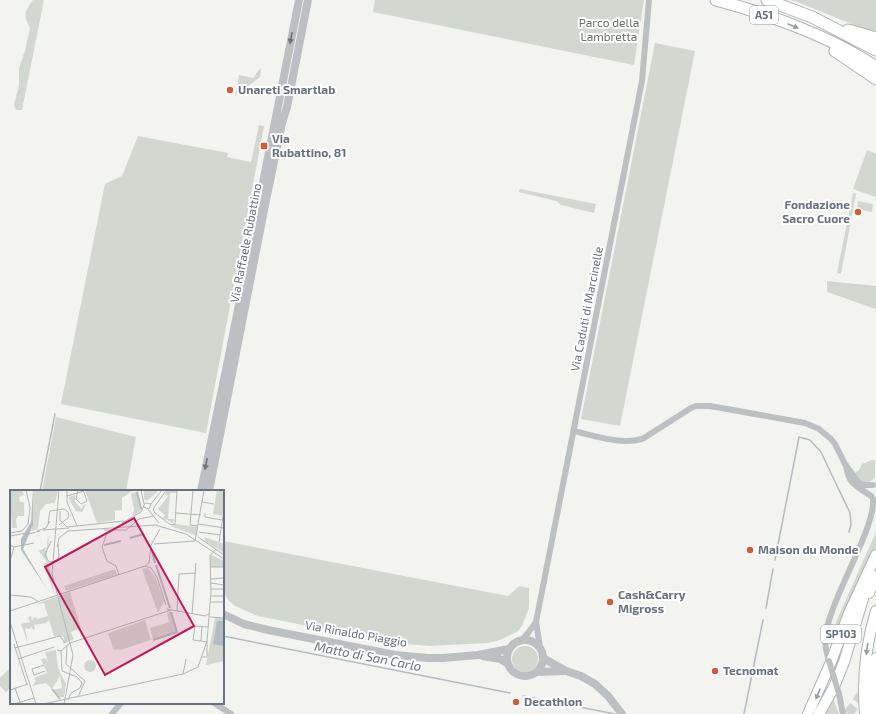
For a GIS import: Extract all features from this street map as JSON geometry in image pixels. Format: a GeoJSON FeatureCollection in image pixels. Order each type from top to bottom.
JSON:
{"type":"FeatureCollection","features":[{"type":"Feature","properties":{"kind":"highway","name":"A51"},"geometry":{"type":"LineString","coordinates":[[716,0],[769,16],[810,33],[853,53],[876,67]]}},
{"type":"Feature","properties":{"kind":"highway","name":"A51"},"geometry":{"type":"LineString","coordinates":[[767,0],[812,17],[876,50]]}},
{"type":"Feature","properties":{"kind":"highway"},"geometry":{"type":"LineString","coordinates":[[833,27],[876,38]]}},
{"type":"Feature","properties":{"kind":"highway"},"geometry":{"type":"LineString","coordinates":[[810,33],[876,79]]}},
{"type":"Feature","properties":{"kind":"main road","name":"SP103"},"geometry":{"type":"LineString","coordinates":[[808,714],[831,662],[849,613],[876,554]]}},
{"type":"Feature","properties":{"kind":"main road","name":"SP103"},"geometry":{"type":"LineString","coordinates":[[819,714],[834,686],[844,662],[866,588],[876,562]]}},
{"type":"Feature","properties":{"kind":"main road","name":"SP103"},"geometry":{"type":"LineString","coordinates":[[857,620],[876,576]]}},
{"type":"Feature","properties":{"kind":"main road","name":"SP103"},"geometry":{"type":"LineString","coordinates":[[865,714],[865,665],[868,644],[876,611]]}},
{"type":"Feature","properties":{"kind":"main road"},"geometry":{"type":"LineString","coordinates":[[874,714],[873,678],[876,658]]}},
{"type":"Feature","properties":{"kind":"street","name":"Via Raffaele Rubattino"},"geometry":{"type":"LineString","coordinates":[[201,490],[223,387],[299,0]]}},
{"type":"Feature","properties":{"kind":"street","name":"Via Raffaele Rubattino"},"geometry":{"type":"LineString","coordinates":[[209,490],[265,205],[282,123],[287,107],[308,0]]}},
{"type":"Feature","properties":{"kind":"street","name":"Via Caduti di Marcinelle"},"geometry":{"type":"LineString","coordinates":[[540,647],[536,622],[642,81],[649,0]]}},
{"type":"Feature","properties":{"kind":"street"},"geometry":{"type":"LineString","coordinates":[[574,431],[620,441],[636,441],[644,438],[691,408],[696,406],[710,406],[805,423],[813,426],[831,439],[859,483],[863,485],[874,483]]}},
{"type":"Feature","properties":{"kind":"street"},"geometry":{"type":"LineString","coordinates":[[846,464],[847,474],[854,485],[873,500]]}},
{"type":"Feature","properties":{"kind":"street"},"geometry":{"type":"LineString","coordinates":[[843,714],[839,694],[828,662],[825,640],[829,623],[874,523],[875,509],[871,490],[874,483]]}},
{"type":"Feature","properties":{"kind":"street","name":"Via Rinaldo Piaggio"},"geometry":{"type":"LineString","coordinates":[[224,611],[231,618]]}},
{"type":"Feature","properties":{"kind":"street","name":"Via Rinaldo Piaggio"},"geometry":{"type":"LineString","coordinates":[[224,614],[244,624],[268,630],[395,655],[428,658],[478,655],[509,649],[514,643],[522,640]]}},
{"type":"Feature","properties":{"kind":"street","name":"Via Caduti di Marcinelle"},"geometry":{"type":"LineString","coordinates":[[522,640],[536,622]]}},
{"type":"Feature","properties":{"kind":"street"},"geometry":{"type":"LineString","coordinates":[[522,640],[531,640],[540,647],[543,658],[542,664],[537,672]]}},
{"type":"Feature","properties":{"kind":"street"},"geometry":{"type":"LineString","coordinates":[[507,663],[509,649]]}},
{"type":"Feature","properties":{"kind":"street","name":"Via Rinaldo Piaggio"},"geometry":{"type":"LineString","coordinates":[[478,655],[494,658],[507,663],[511,670],[519,675],[529,676],[537,672],[566,671]]}},
{"type":"Feature","properties":{"kind":"street","name":"Via Rinaldo Piaggio"},"geometry":{"type":"LineString","coordinates":[[543,658],[566,671],[581,676],[595,684],[608,696],[622,714]]}},
{"type":"Feature","properties":{"kind":"street"},"geometry":{"type":"LineString","coordinates":[[112,714],[120,704]]}},
{"type":"Feature","properties":{"kind":"street"},"geometry":{"type":"LineString","coordinates":[[216,704],[232,714]]}},
{"type":"Feature","properties":{"kind":"green space"},"geometry":{"type":"Polygon","coordinates":[[[33,0],[44,0],[22,110],[16,110],[14,105],[19,85],[19,68],[25,51],[30,28],[26,20],[26,11],[33,0]]]}},
{"type":"Feature","properties":{"kind":"green space","name":"Parco della Lambretta"},"geometry":{"type":"Polygon","coordinates":[[[375,0],[644,0],[634,65],[373,12],[375,0]]]}},
{"type":"Feature","properties":{"kind":"green space"},"geometry":{"type":"Polygon","coordinates":[[[790,0],[876,0],[876,34],[800,3],[790,0]]]}},
{"type":"Feature","properties":{"kind":"green space"},"geometry":{"type":"Polygon","coordinates":[[[655,43],[695,51],[620,426],[581,419],[655,43]]]}},
{"type":"Feature","properties":{"kind":"green space"},"geometry":{"type":"Polygon","coordinates":[[[261,67],[260,77],[242,91],[239,90],[240,92],[235,96],[239,75],[253,78],[261,67]]]}},
{"type":"Feature","properties":{"kind":"green space"},"geometry":{"type":"Polygon","coordinates":[[[259,125],[264,126],[206,433],[61,404],[105,184],[122,176],[138,136],[228,153],[227,157],[251,162],[259,125]]]}},
{"type":"Feature","properties":{"kind":"green space"},"geometry":{"type":"Polygon","coordinates":[[[867,150],[876,154],[876,197],[853,189],[867,150]]]}},
{"type":"Feature","properties":{"kind":"green space"},"geometry":{"type":"Polygon","coordinates":[[[520,189],[596,204],[594,213],[561,205],[556,201],[519,192],[520,189]]]}},
{"type":"Feature","properties":{"kind":"green space"},"geometry":{"type":"Polygon","coordinates":[[[853,193],[856,194],[841,274],[837,273],[853,193]]]}},
{"type":"Feature","properties":{"kind":"green space"},"geometry":{"type":"Polygon","coordinates":[[[858,201],[873,204],[872,212],[857,209],[858,201]]]}},
{"type":"Feature","properties":{"kind":"green space"},"geometry":{"type":"Polygon","coordinates":[[[827,281],[876,286],[876,309],[827,292],[827,281]]]}},
{"type":"Feature","properties":{"kind":"green space"},"geometry":{"type":"Polygon","coordinates":[[[56,417],[136,437],[126,490],[42,490],[56,417]]]}},
{"type":"Feature","properties":{"kind":"green space"},"geometry":{"type":"Polygon","coordinates":[[[875,460],[875,478],[867,483],[861,482],[855,473],[859,470],[862,464],[875,460]]]}},
{"type":"Feature","properties":{"kind":"green space"},"geometry":{"type":"Polygon","coordinates":[[[876,532],[876,548],[833,649],[832,636],[837,620],[876,532]]]}},
{"type":"Feature","properties":{"kind":"green space"},"geometry":{"type":"Polygon","coordinates":[[[224,541],[508,596],[519,586],[529,588],[529,608],[522,626],[518,631],[500,640],[488,643],[429,646],[393,643],[258,616],[235,606],[228,600],[224,593],[224,541]]]}},
{"type":"Feature","properties":{"kind":"green space"},"geometry":{"type":"Polygon","coordinates":[[[525,646],[535,649],[538,659],[535,669],[525,672],[515,669],[512,659],[515,649],[525,646]]]}},
{"type":"Feature","properties":{"kind":"green space"},"geometry":{"type":"Polygon","coordinates":[[[10,668],[10,688],[6,692],[0,686],[0,678],[10,668]]]}},
{"type":"Feature","properties":{"kind":"green space"},"geometry":{"type":"Polygon","coordinates":[[[833,699],[839,714],[825,714],[833,699]]]}},
{"type":"Feature","properties":{"kind":"waterway","name":"Matto di San Carlo"},"geometry":{"type":"LineString","coordinates":[[40,490],[55,414]]}},
{"type":"Feature","properties":{"kind":"waterway"},"geometry":{"type":"LineString","coordinates":[[775,560],[799,437],[810,440],[821,452],[850,513],[851,525],[849,532]]}},
{"type":"Feature","properties":{"kind":"waterway"},"geometry":{"type":"LineString","coordinates":[[766,608],[773,569]]}},
{"type":"Feature","properties":{"kind":"waterway"},"geometry":{"type":"LineString","coordinates":[[744,714],[763,620]]}},
{"type":"Feature","properties":{"kind":"waterway","name":"Matto di San Carlo"},"geometry":{"type":"LineString","coordinates":[[224,636],[510,693]]}},
{"type":"Feature","properties":{"kind":"waterway","name":"Matto di San Carlo"},"geometry":{"type":"LineString","coordinates":[[523,696],[615,714]]}},
{"type":"Feature","properties":{"kind":"tunnel"},"geometry":{"type":"LineString","coordinates":[[848,714],[867,688]]}},
{"type":"Feature","properties":{"kind":"place","name":"Unareti Smartlab"},"geometry":{"type":"Point","coordinates":[230,90]}},
{"type":"Feature","properties":{"kind":"place","name":"Via Rubattino, 81"},"geometry":{"type":"Point","coordinates":[264,146]}},
{"type":"Feature","properties":{"kind":"place","name":"Fondazione Sacro Cuore"},"geometry":{"type":"Point","coordinates":[858,212]}},
{"type":"Feature","properties":{"kind":"place","name":"Maison du Monde"},"geometry":{"type":"Point","coordinates":[750,550]}},
{"type":"Feature","properties":{"kind":"place","name":"Cash&Carry Migross"},"geometry":{"type":"Point","coordinates":[610,602]}},
{"type":"Feature","properties":{"kind":"place","name":"Tecnomat"},"geometry":{"type":"Point","coordinates":[715,671]}},
{"type":"Feature","properties":{"kind":"place","name":"Decathlon"},"geometry":{"type":"Point","coordinates":[516,702]}}]}
